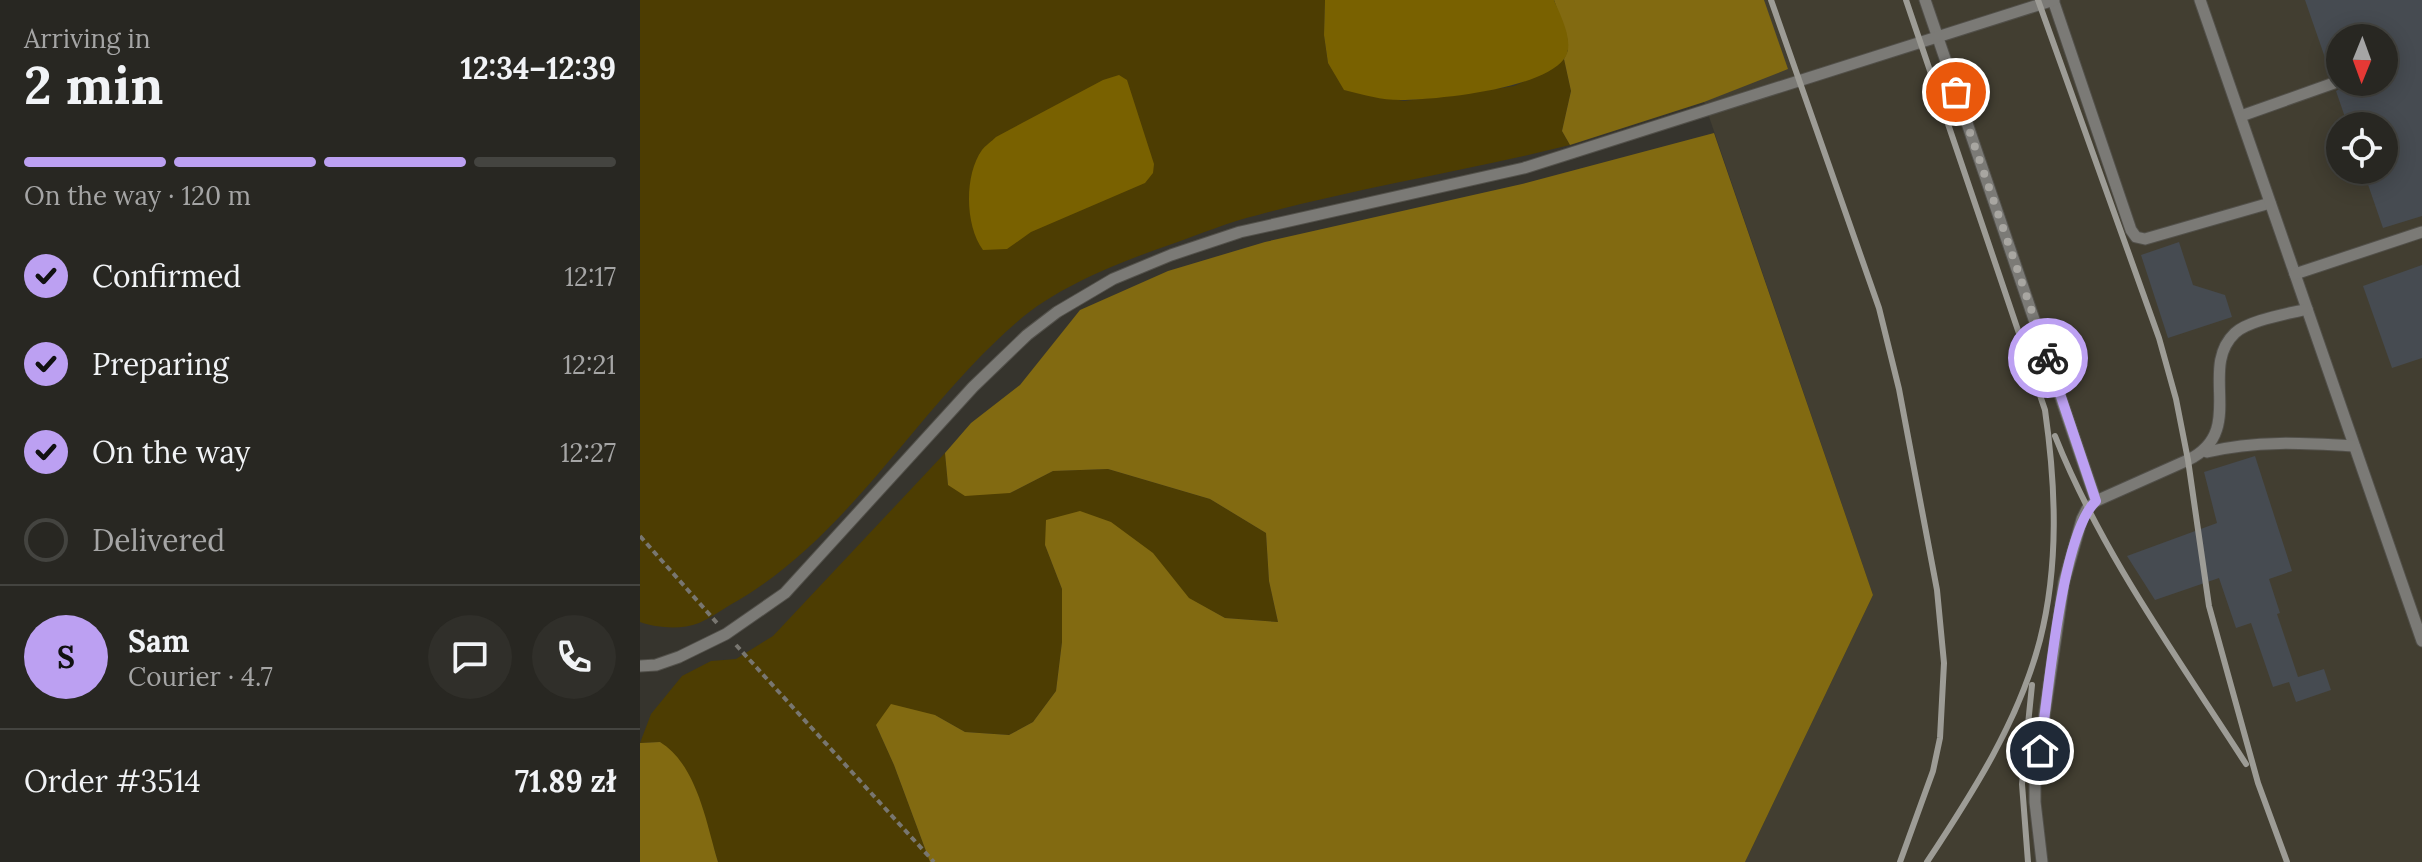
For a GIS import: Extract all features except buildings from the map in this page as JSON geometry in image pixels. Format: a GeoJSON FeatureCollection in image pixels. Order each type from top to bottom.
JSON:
{"type":"FeatureCollection","features":[{"type":"Feature","properties":{"kind":"lane"},"geometry":{"type":"LineString","coordinates":[[1925,0],[2096,501]]}},
{"type":"Feature","properties":{"kind":"lane"},"geometry":{"type":"LineString","coordinates":[[640,666],[656,665],[679,657],[726,634],[785,593],[973,387],[1027,335],[1057,312],[1113,279],[1240,232],[1524,168],[2053,0],[2131,230],[2136,237],[2145,239],[2270,203]]}},
{"type":"Feature","properties":{"kind":"lane"},"geometry":{"type":"LineString","coordinates":[[2200,0],[2422,641]]}},
{"type":"Feature","properties":{"kind":"lane"},"geometry":{"type":"LineString","coordinates":[[2241,116],[2326,86]]}},
{"type":"Feature","properties":{"kind":"lane"},"geometry":{"type":"LineString","coordinates":[[2295,274],[2422,232]]}},
{"type":"Feature","properties":{"kind":"lane"},"geometry":{"type":"LineString","coordinates":[[2202,454],[2212,444],[2218,424],[2222,358],[2227,343],[2246,326],[2307,309]]}},
{"type":"Feature","properties":{"kind":"lane"},"geometry":{"type":"LineString","coordinates":[[2042,862],[2035,779],[2064,582],[2087,509],[2096,501],[2202,454],[2237,444],[2264,442],[2354,446]]}},
{"type":"Feature","properties":{"kind":"path"},"geometry":{"type":"LineString","coordinates":[[640,536],[934,862]]}},
{"type":"Feature","properties":{"kind":"shaded area"},"geometry":{"type":"Polygon","coordinates":[[[640,0],[1325,0],[1324,35],[1328,63],[1345,90],[1404,101],[1463,94],[1514,86],[1545,72],[1564,59],[1571,91],[1562,131],[1570,145],[1247,218],[1132,259],[1070,286],[1033,309],[980,357],[847,509],[773,577],[699,623],[677,627],[654,626],[640,622],[640,0]]]}},
{"type":"Feature","properties":{"kind":"shaded area"},"geometry":{"type":"Polygon","coordinates":[[[1325,0],[1554,0],[1568,38],[1567,53],[1552,69],[1535,78],[1490,90],[1405,100],[1367,96],[1344,90],[1328,63],[1324,35],[1325,0]]]}},
{"type":"Feature","properties":{"kind":"shaded area"},"geometry":{"type":"Polygon","coordinates":[[[1554,0],[1764,0],[1788,69],[1704,102],[1570,145],[1562,131],[1571,91],[1564,59],[1568,50],[1567,37],[1554,0]]]}},
{"type":"Feature","properties":{"kind":"shaded area"},"geometry":{"type":"Polygon","coordinates":[[[1669,0],[2422,0],[2422,862],[1745,862],[1873,595],[1669,0]]]}},
{"type":"Feature","properties":{"kind":"shaded area"},"geometry":{"type":"Polygon","coordinates":[[[1119,75],[1127,80],[1154,164],[1153,173],[1145,183],[1031,232],[1007,249],[983,250],[973,228],[969,200],[972,173],[982,150],[996,137],[1103,80],[1119,75]]]}},
{"type":"Feature","properties":{"kind":"shaded area"},"geometry":{"type":"Polygon","coordinates":[[[1714,133],[1873,595],[1745,862],[930,862],[876,725],[891,704],[935,715],[965,732],[1009,735],[1033,722],[1056,691],[1062,642],[1062,589],[1045,545],[1046,520],[1080,511],[1111,522],[1153,553],[1189,598],[1225,618],[1278,622],[1269,581],[1266,533],[1210,499],[1108,469],[1053,471],[1010,493],[965,496],[948,485],[945,453],[971,423],[1020,385],[1080,310],[1168,271],[1265,242],[1522,184],[1714,133]]]}},
{"type":"Feature","properties":{"kind":"shaded area"},"geometry":{"type":"Polygon","coordinates":[[[945,453],[948,485],[1010,493],[1053,471],[1108,469],[1210,499],[1266,533],[1269,581],[1278,622],[1225,618],[1188,598],[1153,554],[1045,545],[1062,589],[1062,642],[1056,691],[1033,722],[1009,735],[965,732],[935,715],[876,725],[930,862],[718,862],[696,791],[660,742],[640,743],[651,714],[682,676],[711,661],[736,659],[773,636],[945,453]]]}},
{"type":"Feature","properties":{"kind":"shaded area"},"geometry":{"type":"Polygon","coordinates":[[[660,742],[673,752],[691,780],[718,862],[640,862],[640,743],[660,742]]]}},
{"type":"Feature","properties":{"kind":"railway"},"geometry":{"type":"LineString","coordinates":[[1771,0],[1879,308],[1899,389],[1937,590],[1944,663],[1940,738],[1933,771],[1900,862]]}},
{"type":"Feature","properties":{"kind":"railway"},"geometry":{"type":"LineString","coordinates":[[1906,0],[2045,410],[2052,468],[2054,526],[2046,612],[2031,670],[1992,756],[1927,862]]}},
{"type":"Feature","properties":{"kind":"railway"},"geometry":{"type":"LineString","coordinates":[[2038,0],[2159,338],[2176,399],[2188,460],[2209,606],[2258,783],[2287,862]]}},
{"type":"Feature","properties":{"kind":"railway"},"geometry":{"type":"LineString","coordinates":[[2055,436],[2118,564],[2246,764]]}},
{"type":"Feature","properties":{"kind":"railway"},"geometry":{"type":"LineString","coordinates":[[2028,862],[2022,784],[2032,685]]}},
{"type":"Feature","properties":{"kind":"way so far"},"geometry":{"type":"LineString","coordinates":[[1956,92],[2048,358]]}},
{"type":"Feature","properties":{"kind":"route"},"geometry":{"type":"LineString","coordinates":[[2040,751],[2064,582],[2082,519],[2096,501],[2048,358]]}}]}
